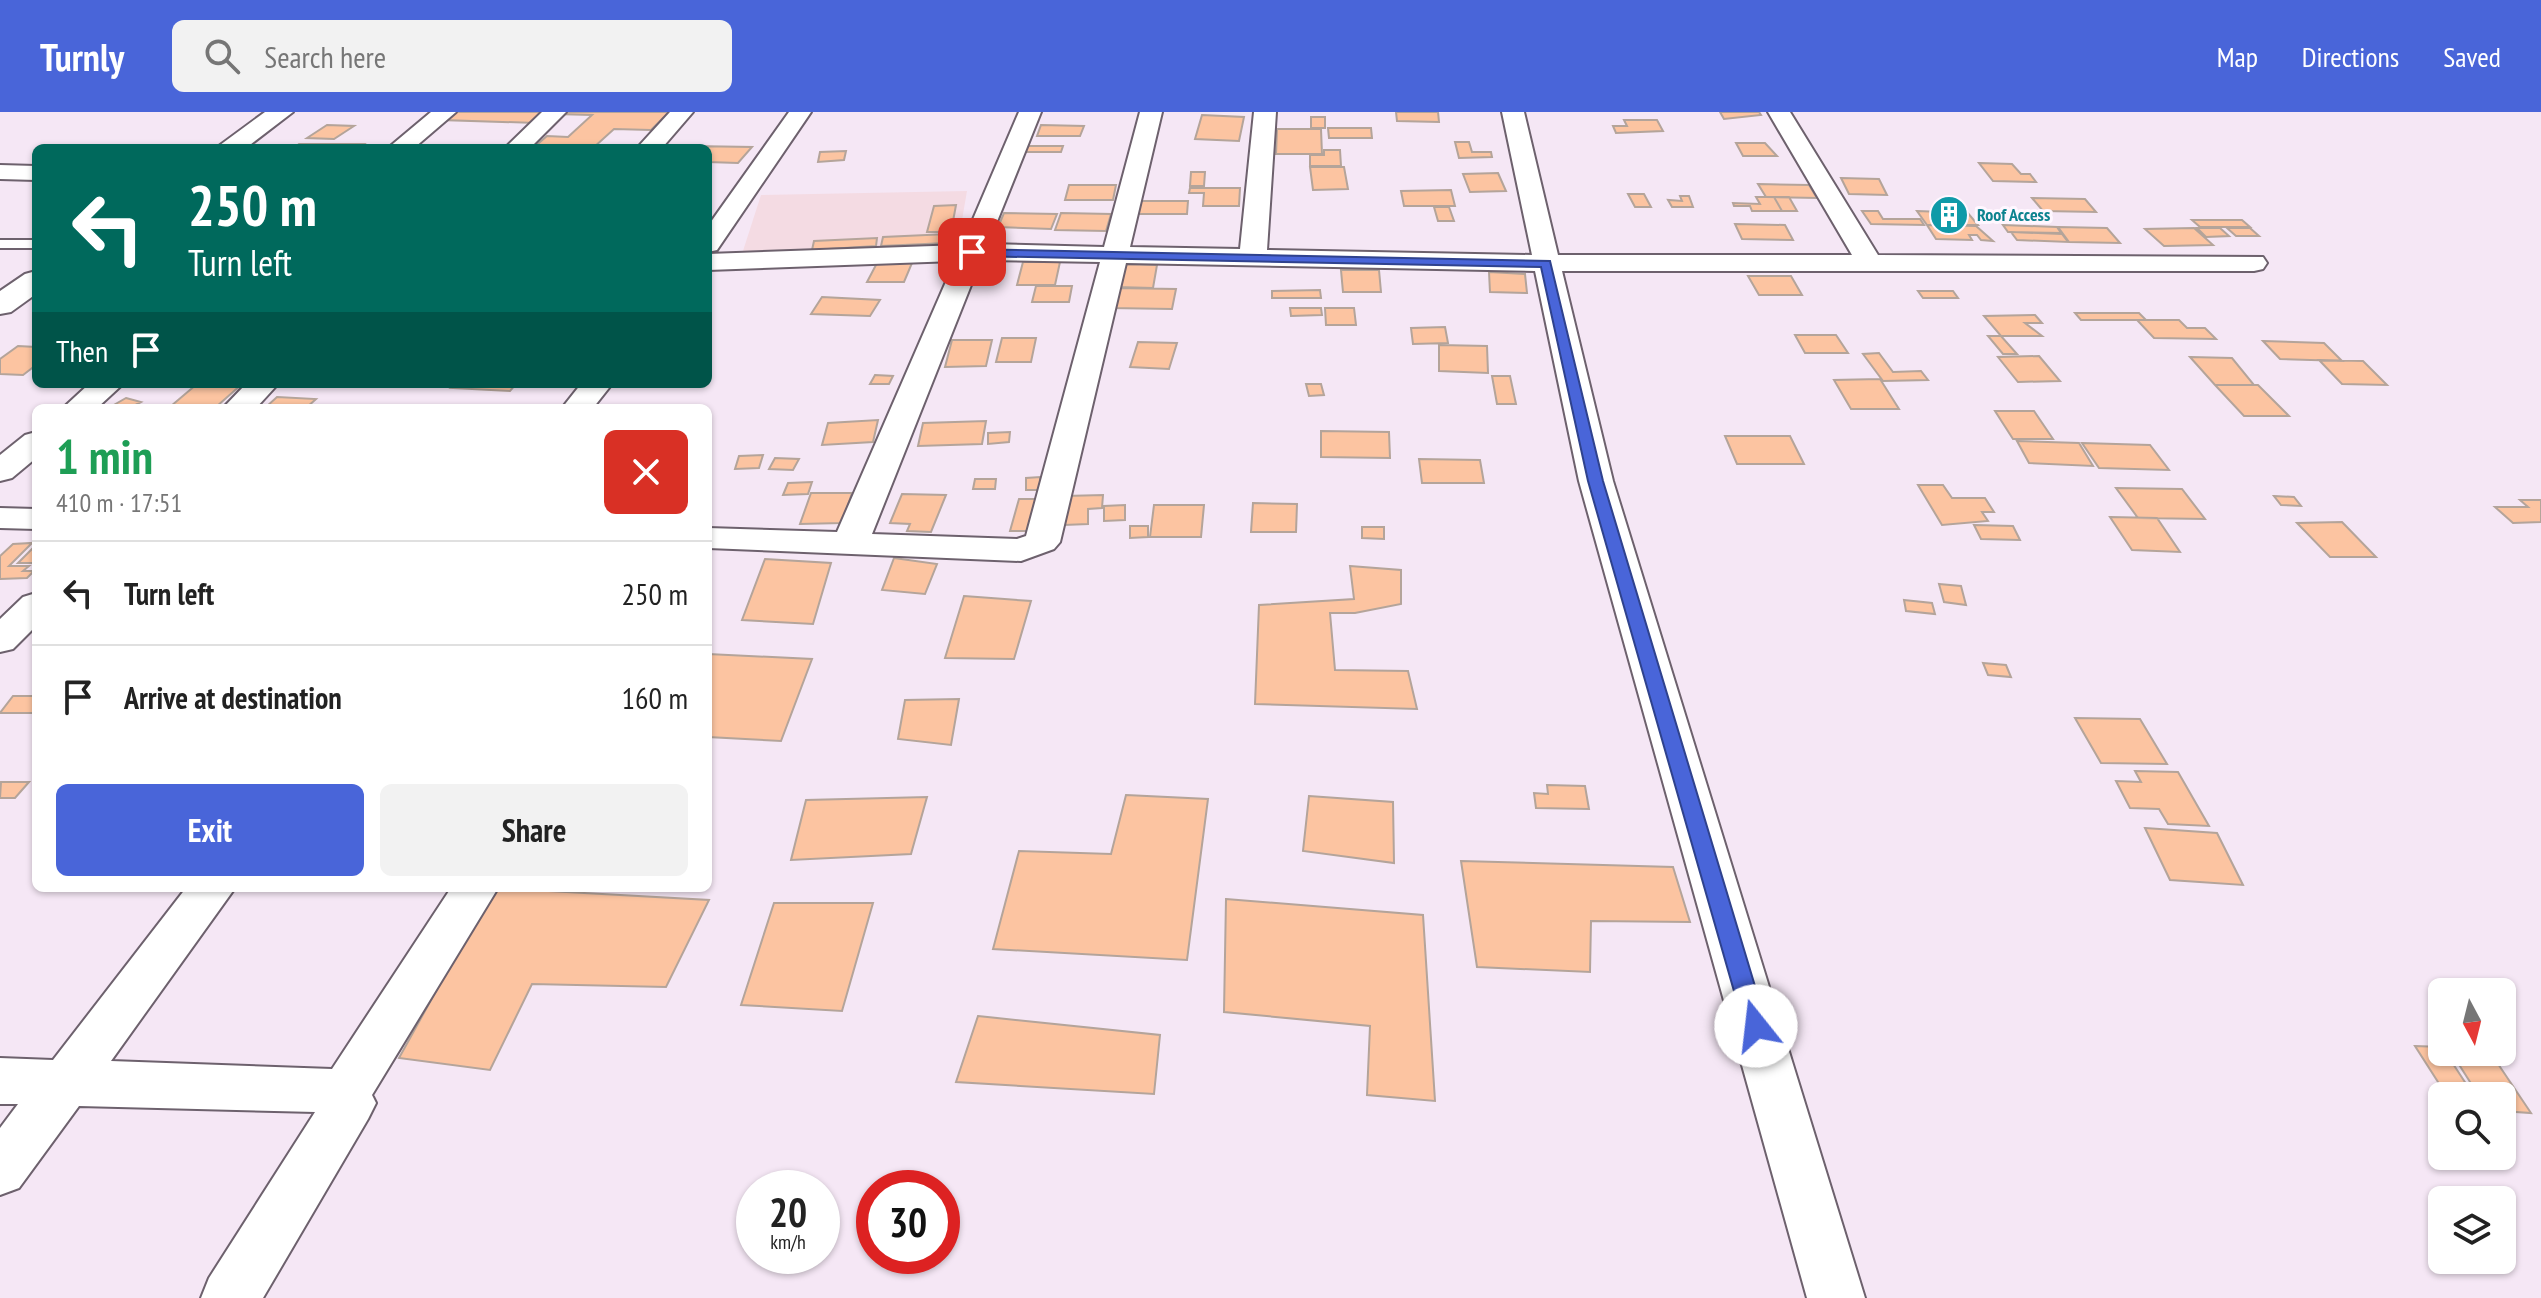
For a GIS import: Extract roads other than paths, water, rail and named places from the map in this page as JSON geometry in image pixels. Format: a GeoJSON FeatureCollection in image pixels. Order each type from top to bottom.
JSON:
{"type":"FeatureCollection","features":[{"type":"Feature","properties":{"kind":"street"},"geometry":{"type":"LineString","coordinates":[[235,144],[281,112]]}},
{"type":"Feature","properties":{"kind":"street"},"geometry":{"type":"LineString","coordinates":[[405,144],[445,112]]}},
{"type":"Feature","properties":{"kind":"street"},"geometry":{"type":"LineString","coordinates":[[521,144],[555,112]]}},
{"type":"Feature","properties":{"kind":"street"},"geometry":{"type":"LineString","coordinates":[[653,144],[682,112]]}},
{"type":"Feature","properties":{"kind":"street"},"geometry":{"type":"LineString","coordinates":[[712,238],[800,112]]}},
{"type":"Feature","properties":{"kind":"street"},"geometry":{"type":"LineString","coordinates":[[849,546],[1030,112]]}},
{"type":"Feature","properties":{"kind":"street"},"geometry":{"type":"LineString","coordinates":[[712,538],[849,546],[1021,550],[1042,542],[1151,112]]}},
{"type":"Feature","properties":{"kind":"street"},"geometry":{"type":"LineString","coordinates":[[1253,256],[1265,112]]}},
{"type":"Feature","properties":{"kind":"street"},"geometry":{"type":"LineString","coordinates":[[1513,112],[1596,481],[1836,1298]]}},
{"type":"Feature","properties":{"kind":"street"},"geometry":{"type":"LineString","coordinates":[[1779,112],[1870,263]]}},
{"type":"Feature","properties":{"kind":"street"},"geometry":{"type":"LineString","coordinates":[[0,172],[32,173]]}},
{"type":"Feature","properties":{"kind":"street"},"geometry":{"type":"LineString","coordinates":[[712,262],[972,252],[1546,263],[2254,263]]}},
{"type":"Feature","properties":{"kind":"street"},"geometry":{"type":"LineString","coordinates":[[0,305],[32,283]]}},
{"type":"Feature","properties":{"kind":"street"},"geometry":{"type":"LineString","coordinates":[[83,404],[103,388]]}},
{"type":"Feature","properties":{"kind":"street"},"geometry":{"type":"LineString","coordinates":[[242,404],[259,388]]}},
{"type":"Feature","properties":{"kind":"street"},"geometry":{"type":"LineString","coordinates":[[580,404],[594,388]]}},
{"type":"Feature","properties":{"kind":"street"},"geometry":{"type":"LineString","coordinates":[[0,471],[32,445]]}},
{"type":"Feature","properties":{"kind":"street"},"geometry":{"type":"LineString","coordinates":[[0,518],[32,519]]}},
{"type":"Feature","properties":{"kind":"street"},"geometry":{"type":"LineString","coordinates":[[0,640],[32,609]]}},
{"type":"Feature","properties":{"kind":"street"},"geometry":{"type":"LineString","coordinates":[[0,1170],[209,892]]}},
{"type":"Feature","properties":{"kind":"street"},"geometry":{"type":"LineString","coordinates":[[345,1094],[472,892]]}},
{"type":"Feature","properties":{"kind":"street"},"geometry":{"type":"LineString","coordinates":[[0,1081],[313,1089],[345,1094]]}},
{"type":"Feature","properties":{"kind":"street"},"geometry":{"type":"LineString","coordinates":[[230,1298],[350,1103],[345,1094]]}},
{"type":"Feature","properties":{"kind":"lane"},"geometry":{"type":"LineString","coordinates":[[0,244],[32,244]]}},
{"type":"Feature","properties":{"kind":"place","name":"Roof Access"},"geometry":{"type":"Point","coordinates":[1949,215]}}]}
